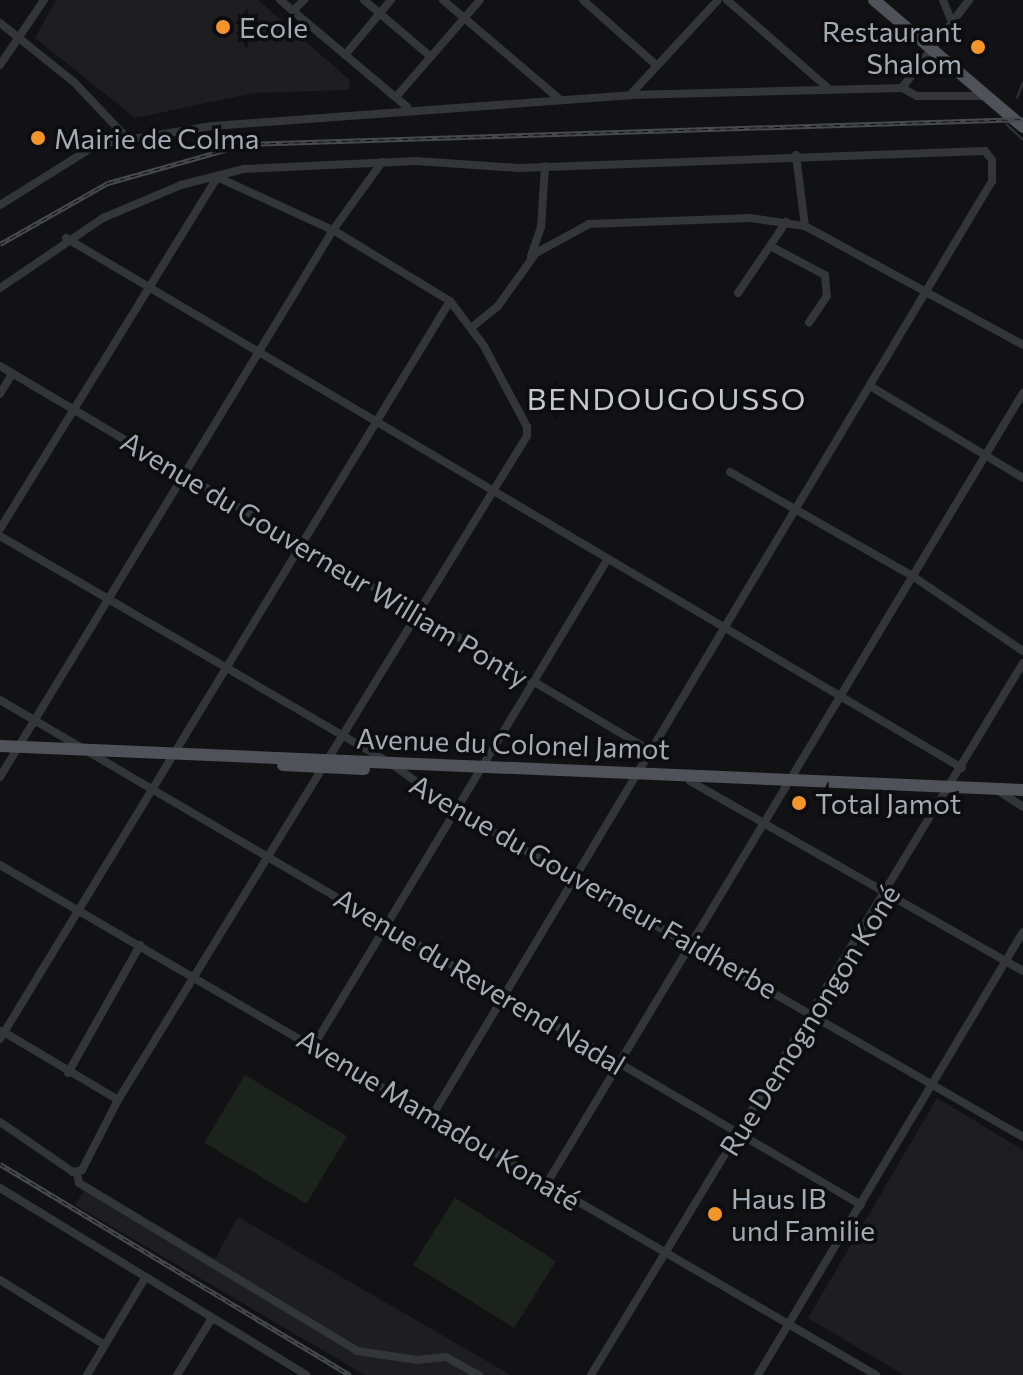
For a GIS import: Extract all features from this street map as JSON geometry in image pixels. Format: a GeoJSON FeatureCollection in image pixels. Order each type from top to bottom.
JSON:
{"type":"FeatureCollection","features":[{"type":"Feature","properties":{"kind":"main road"},"geometry":{"type":"LineString","coordinates":[[874,0],[1023,118]]}},
{"type":"Feature","properties":{"kind":"main road"},"geometry":{"type":"LineString","coordinates":[[887,0],[1023,127]]}},
{"type":"Feature","properties":{"kind":"main road","name":"Avenue du Colonel Jamot"},"geometry":{"type":"LineString","coordinates":[[0,746],[99,758],[173,757]]}},
{"type":"Feature","properties":{"kind":"main road","name":"Avenue du Colonel Jamot"},"geometry":{"type":"LineString","coordinates":[[0,753],[16,750],[86,751],[951,790],[1023,797]]}},
{"type":"Feature","properties":{"kind":"main road","name":"Avenue du Colonel Jamot"},"geometry":{"type":"LineString","coordinates":[[636,775],[690,781],[788,782]]}},
{"type":"Feature","properties":{"kind":"main road","name":"Avenue du Colonel Jamot"},"geometry":{"type":"LineString","coordinates":[[951,790],[1023,790]]}},
{"type":"Feature","properties":{"kind":"street"},"geometry":{"type":"LineString","coordinates":[[0,65],[20,40],[44,0]]}},
{"type":"Feature","properties":{"kind":"street"},"geometry":{"type":"LineString","coordinates":[[280,0],[407,107]]}},
{"type":"Feature","properties":{"kind":"street"},"geometry":{"type":"LineString","coordinates":[[293,11],[304,0]]}},
{"type":"Feature","properties":{"kind":"street"},"geometry":{"type":"LineString","coordinates":[[364,0],[431,57]]}},
{"type":"Feature","properties":{"kind":"street"},"geometry":{"type":"LineString","coordinates":[[345,55],[391,0]]}},
{"type":"Feature","properties":{"kind":"street"},"geometry":{"type":"LineString","coordinates":[[443,0],[559,98]]}},
{"type":"Feature","properties":{"kind":"street"},"geometry":{"type":"LineString","coordinates":[[396,97],[480,0]]}},
{"type":"Feature","properties":{"kind":"street"},"geometry":{"type":"LineString","coordinates":[[583,0],[657,66]]}},
{"type":"Feature","properties":{"kind":"street"},"geometry":{"type":"LineString","coordinates":[[630,95],[718,0]]}},
{"type":"Feature","properties":{"kind":"street"},"geometry":{"type":"LineString","coordinates":[[727,0],[830,91]]}},
{"type":"Feature","properties":{"kind":"street"},"geometry":{"type":"LineString","coordinates":[[943,0],[951,20]]}},
{"type":"Feature","properties":{"kind":"street"},"geometry":{"type":"LineString","coordinates":[[902,88],[969,0]]}},
{"type":"Feature","properties":{"kind":"street"},"geometry":{"type":"LineString","coordinates":[[0,23],[102,108],[127,138]]}},
{"type":"Feature","properties":{"kind":"street"},"geometry":{"type":"LineString","coordinates":[[0,205],[84,151],[127,138],[407,107],[630,95],[902,88],[917,96],[988,97]]}},
{"type":"Feature","properties":{"kind":"street"},"geometry":{"type":"LineString","coordinates":[[0,288],[66,238],[181,185],[297,164],[382,162],[545,166],[796,155],[985,151],[995,169],[992,181],[928,289],[432,1116]]}},
{"type":"Feature","properties":{"kind":"street"},"geometry":{"type":"LineString","coordinates":[[796,155],[805,226]]}},
{"type":"Feature","properties":{"kind":"street"},"geometry":{"type":"LineString","coordinates":[[0,777],[333,230],[382,162]]}},
{"type":"Feature","properties":{"kind":"street"},"geometry":{"type":"LineString","coordinates":[[471,328],[498,306],[530,260],[541,227],[545,166]]}},
{"type":"Feature","properties":{"kind":"street"},"geometry":{"type":"LineString","coordinates":[[217,177],[333,230],[450,301],[471,328],[527,427],[493,493],[118,1100],[77,1173],[79,1183],[357,1351],[417,1360],[446,1357],[479,1375]]}},
{"type":"Feature","properties":{"kind":"street"},"geometry":{"type":"LineString","coordinates":[[0,529],[150,291],[217,177]]}},
{"type":"Feature","properties":{"kind":"street"},"geometry":{"type":"LineString","coordinates":[[530,260],[589,224],[786,222],[805,226],[928,289],[1023,345]]}},
{"type":"Feature","properties":{"kind":"street"},"geometry":{"type":"LineString","coordinates":[[738,293],[786,222]]}},
{"type":"Feature","properties":{"kind":"street"},"geometry":{"type":"LineString","coordinates":[[66,238],[258,355],[962,768]]}},
{"type":"Feature","properties":{"kind":"street"},"geometry":{"type":"LineString","coordinates":[[770,246],[825,275],[827,296],[809,323]]}},
{"type":"Feature","properties":{"kind":"street"},"geometry":{"type":"LineString","coordinates":[[118,1100],[1,1034],[304,547],[450,301]]}},
{"type":"Feature","properties":{"kind":"street","name":"Avenue du Gouverneur William Ponty"},"geometry":{"type":"LineString","coordinates":[[0,366],[651,751]]}},
{"type":"Feature","properties":{"kind":"street"},"geometry":{"type":"LineString","coordinates":[[0,394],[12,374]]}},
{"type":"Feature","properties":{"kind":"street"},"geometry":{"type":"LineString","coordinates":[[870,386],[1023,478]]}},
{"type":"Feature","properties":{"kind":"street"},"geometry":{"type":"LineString","coordinates":[[547,1183],[1023,393]]}},
{"type":"Feature","properties":{"kind":"street"},"geometry":{"type":"LineString","coordinates":[[730,472],[914,577],[1023,651]]}},
{"type":"Feature","properties":{"kind":"street","name":"Avenue du Gouverneur Faidherbe"},"geometry":{"type":"LineString","coordinates":[[0,536],[105,602],[393,766],[457,811],[577,875],[1023,1137]]}},
{"type":"Feature","properties":{"kind":"street"},"geometry":{"type":"LineString","coordinates":[[314,1045],[484,769],[607,560]]}},
{"type":"Feature","properties":{"kind":"street","name":"Rue Demognongon Koné"},"geometry":{"type":"LineString","coordinates":[[594,1374],[951,790],[1023,663]]}},
{"type":"Feature","properties":{"kind":"street"},"geometry":{"type":"LineString","coordinates":[[0,700],[86,751]]}},
{"type":"Feature","properties":{"kind":"street","name":"Avenue du Reverend Nadal"},"geometry":{"type":"LineString","coordinates":[[86,751],[270,855],[385,927],[861,1205]]}},
{"type":"Feature","properties":{"kind":"street"},"geometry":{"type":"LineString","coordinates":[[690,781],[766,819],[1023,971]]}},
{"type":"Feature","properties":{"kind":"street"},"geometry":{"type":"LineString","coordinates":[[994,788],[1023,807]]}},
{"type":"Feature","properties":{"kind":"street","name":"Avenue Mamadou Konaté"},"geometry":{"type":"LineString","coordinates":[[0,865],[314,1045],[876,1375]]}},
{"type":"Feature","properties":{"kind":"street"},"geometry":{"type":"LineString","coordinates":[[758,1375],[1023,932]]}},
{"type":"Feature","properties":{"kind":"street"},"geometry":{"type":"LineString","coordinates":[[68,1073],[140,945]]}},
{"type":"Feature","properties":{"kind":"street"},"geometry":{"type":"LineString","coordinates":[[0,1122],[77,1173]]}},
{"type":"Feature","properties":{"kind":"street"},"geometry":{"type":"LineString","coordinates":[[2,1192],[306,1375]]}},
{"type":"Feature","properties":{"kind":"street"},"geometry":{"type":"LineString","coordinates":[[87,1375],[145,1278]]}},
{"type":"Feature","properties":{"kind":"street"},"geometry":{"type":"LineString","coordinates":[[0,1280],[105,1345]]}},
{"type":"Feature","properties":{"kind":"street"},"geometry":{"type":"LineString","coordinates":[[177,1375],[212,1318]]}},
{"type":"Feature","properties":{"kind":"shaded area"},"geometry":{"type":"Polygon","coordinates":[[[56,0],[258,0],[350,80],[349,90],[254,93],[135,118],[35,38],[56,0]]]}},
{"type":"Feature","properties":{"kind":"shaded area"},"geometry":{"type":"Polygon","coordinates":[[[245,1075],[347,1136],[306,1204],[204,1143],[245,1075]]]}},
{"type":"Feature","properties":{"kind":"shaded area"},"geometry":{"type":"Polygon","coordinates":[[[937,1098],[1023,1150],[1023,1375],[904,1375],[808,1318],[937,1098]]]}},
{"type":"Feature","properties":{"kind":"shaded area"},"geometry":{"type":"Polygon","coordinates":[[[88,1184],[215,1259],[238,1217],[511,1375],[365,1375],[75,1205],[88,1184]]]}},
{"type":"Feature","properties":{"kind":"shaded area"},"geometry":{"type":"Polygon","coordinates":[[[455,1198],[556,1261],[514,1328],[413,1265],[455,1198]]]}},
{"type":"Feature","properties":{"kind":"waterway"},"geometry":{"type":"LineString","coordinates":[[1017,98],[1023,82]]}},
{"type":"Feature","properties":{"kind":"waterway"},"geometry":{"type":"LineString","coordinates":[[1006,124],[1023,140]]}},
{"type":"Feature","properties":{"kind":"railway"},"geometry":{"type":"LineString","coordinates":[[0,244],[108,183],[246,144],[1023,119]]}},
{"type":"Feature","properties":{"kind":"railway"},"geometry":{"type":"LineString","coordinates":[[0,1164],[350,1375]]}},
{"type":"Feature","properties":{"kind":"place","name":"Ecole"},"geometry":{"type":"Point","coordinates":[223,27]}},
{"type":"Feature","properties":{"kind":"place","name":"Restaurant Shalom"},"geometry":{"type":"Point","coordinates":[978,47]}},
{"type":"Feature","properties":{"kind":"place","name":"Mairie de Colma"},"geometry":{"type":"Point","coordinates":[38,138]}},
{"type":"Feature","properties":{"kind":"place","name":"Total Jamot"},"geometry":{"type":"Point","coordinates":[799,803]}},
{"type":"Feature","properties":{"kind":"place","name":"Haus IB und Familie"},"geometry":{"type":"Point","coordinates":[715,1214]}},
{"type":"Feature","properties":{"kind":"district","name":"BENDOUGOUSSO"},"geometry":{"type":"Point","coordinates":[667,398]}}]}
